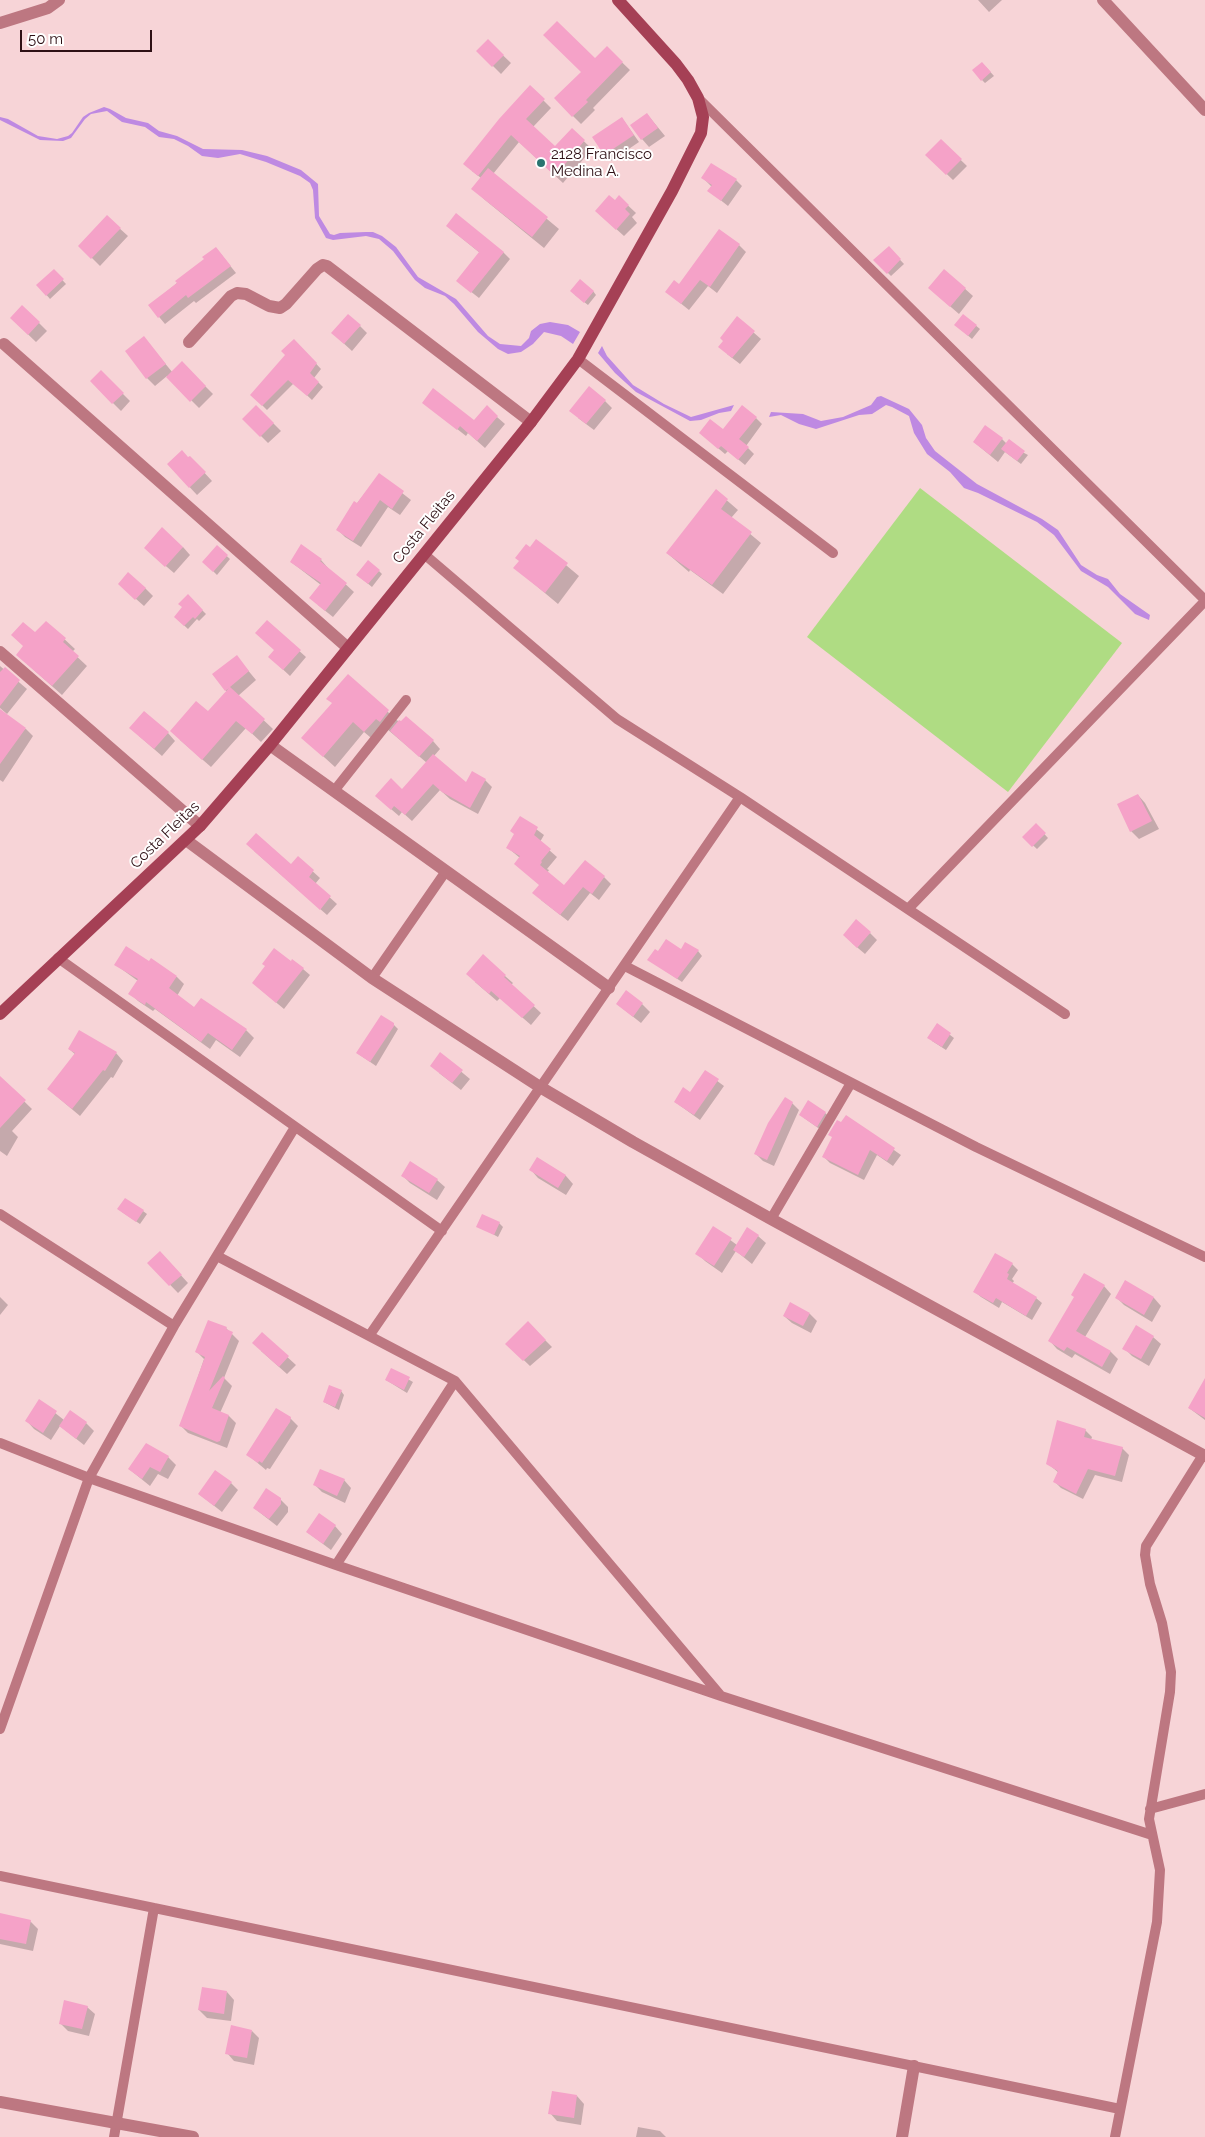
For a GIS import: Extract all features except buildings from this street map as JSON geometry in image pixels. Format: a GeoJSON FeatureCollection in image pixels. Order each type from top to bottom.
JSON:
{"type":"FeatureCollection","features":[{"type":"Feature","properties":{"kind":"main road","name":"Costa Fleitas"},"geometry":{"type":"LineString","coordinates":[[0,1014],[200,826],[270,745],[531,422],[578,359],[690,158],[701,133],[702,117],[698,98],[676,64],[618,0]]}},
{"type":"Feature","properties":{"kind":"street"},"geometry":{"type":"LineString","coordinates":[[0,23],[48,8],[59,0]]}},
{"type":"Feature","properties":{"kind":"street"},"geometry":{"type":"LineString","coordinates":[[1103,0],[1205,110]]}},
{"type":"Feature","properties":{"kind":"street"},"geometry":{"type":"LineString","coordinates":[[189,342],[231,296],[238,293],[246,294],[269,306],[280,308],[286,304],[320,266],[327,266],[531,422]]}},
{"type":"Feature","properties":{"kind":"street"},"geometry":{"type":"LineString","coordinates":[[4,344],[348,648]]}},
{"type":"Feature","properties":{"kind":"street"},"geometry":{"type":"LineString","coordinates":[[0,652],[200,826]]}},
{"type":"Feature","properties":{"kind":"street"},"geometry":{"type":"LineString","coordinates":[[270,745],[609,988]]}},
{"type":"Feature","properties":{"kind":"street"},"geometry":{"type":"LineString","coordinates":[[186,840],[372,978],[540,1087],[633,1142],[771,1219],[1204,1455]]}},
{"type":"Feature","properties":{"kind":"street"},"geometry":{"type":"LineString","coordinates":[[902,2137],[914,2066]]}},
{"type":"Feature","properties":{"kind":"street"},"geometry":{"type":"LineString","coordinates":[[0,2102],[193,2137]]}},
{"type":"Feature","properties":{"kind":"lane"},"geometry":{"type":"LineString","coordinates":[[698,98],[1205,600],[908,909]]}},
{"type":"Feature","properties":{"kind":"lane"},"geometry":{"type":"LineString","coordinates":[[578,359],[833,553]]}},
{"type":"Feature","properties":{"kind":"lane"},"geometry":{"type":"LineString","coordinates":[[424,554],[617,719],[740,797],[1065,1014]]}},
{"type":"Feature","properties":{"kind":"lane"},"geometry":{"type":"LineString","coordinates":[[334,790],[406,700]]}},
{"type":"Feature","properties":{"kind":"lane"},"geometry":{"type":"LineString","coordinates":[[369,1336],[740,797]]}},
{"type":"Feature","properties":{"kind":"lane"},"geometry":{"type":"LineString","coordinates":[[372,978],[446,871]]}},
{"type":"Feature","properties":{"kind":"lane"},"geometry":{"type":"LineString","coordinates":[[58,958],[442,1231]]}},
{"type":"Feature","properties":{"kind":"lane"},"geometry":{"type":"LineString","coordinates":[[625,966],[976,1147],[1205,1257]]}},
{"type":"Feature","properties":{"kind":"lane"},"geometry":{"type":"LineString","coordinates":[[771,1219],[851,1083]]}},
{"type":"Feature","properties":{"kind":"lane"},"geometry":{"type":"LineString","coordinates":[[0,1729],[89,1478],[174,1326],[295,1127]]}},
{"type":"Feature","properties":{"kind":"lane"},"geometry":{"type":"LineString","coordinates":[[0,1214],[174,1326]]}},
{"type":"Feature","properties":{"kind":"lane"},"geometry":{"type":"LineString","coordinates":[[217,1256],[455,1381],[721,1696]]}},
{"type":"Feature","properties":{"kind":"lane"},"geometry":{"type":"LineString","coordinates":[[336,1565],[455,1381]]}},
{"type":"Feature","properties":{"kind":"lane"},"geometry":{"type":"LineString","coordinates":[[0,1443],[89,1478],[336,1565],[721,1696],[1152,1835]]}},
{"type":"Feature","properties":{"kind":"lane"},"geometry":{"type":"LineString","coordinates":[[1115,2137],[1157,1922],[1160,1870],[1149,1820],[1169,1707],[1171,1672],[1162,1623],[1150,1584],[1145,1555],[1146,1546],[1204,1455]]}},
{"type":"Feature","properties":{"kind":"lane"},"geometry":{"type":"LineString","coordinates":[[1150,1809],[1205,1794]]}},
{"type":"Feature","properties":{"kind":"lane"},"geometry":{"type":"LineString","coordinates":[[0,1876],[1120,2109]]}},
{"type":"Feature","properties":{"kind":"lane"},"geometry":{"type":"LineString","coordinates":[[114,2137],[154,1908]]}},
{"type":"Feature","properties":{"kind":"green space"},"geometry":{"type":"Polygon","coordinates":[[[920,488],[1122,643],[1008,792],[807,637],[920,488]]]}},
{"type":"Feature","properties":{"kind":"shaded area"},"geometry":{"type":"Polygon","coordinates":[[[104,107],[126,118],[148,123],[159,131],[177,136],[203,149],[242,150],[267,156],[301,170],[318,184],[319,216],[330,234],[373,232],[382,236],[396,247],[418,277],[456,299],[488,336],[500,344],[521,346],[529,338],[531,331],[540,324],[550,322],[568,325],[580,332],[573,344],[561,336],[544,332],[533,344],[521,352],[508,354],[498,349],[478,332],[445,296],[425,288],[415,280],[393,251],[379,239],[366,236],[333,240],[326,238],[315,218],[313,190],[310,183],[300,176],[266,162],[240,154],[218,158],[202,156],[174,139],[159,137],[145,127],[122,122],[107,111],[91,114],[71,138],[63,141],[40,140],[0,120],[0,117],[8,119],[38,136],[57,139],[68,136],[83,117],[104,107]]]}},
{"type":"Feature","properties":{"kind":"shaded area"},"geometry":{"type":"Polygon","coordinates":[[[602,346],[607,356],[633,385],[664,404],[691,417],[734,405],[731,411],[719,413],[701,420],[690,421],[636,392],[615,373],[598,353],[602,346]]]}},
{"type":"Feature","properties":{"kind":"shaded area"},"geometry":{"type":"Polygon","coordinates":[[[881,396],[909,409],[922,425],[926,438],[935,451],[977,484],[1042,519],[1058,530],[1081,565],[1097,575],[1108,579],[1120,594],[1150,615],[1149,620],[1135,614],[1108,587],[1081,571],[1054,535],[1037,522],[964,488],[950,472],[927,454],[914,433],[909,416],[886,405],[872,414],[859,415],[816,429],[799,424],[781,415],[769,417],[771,412],[803,414],[821,421],[843,417],[871,405],[877,397],[881,396]]]}},
{"type":"Feature","properties":{"kind":"place","name":"2128 Francisco Medina A."},"geometry":{"type":"Point","coordinates":[541,163]}}]}
